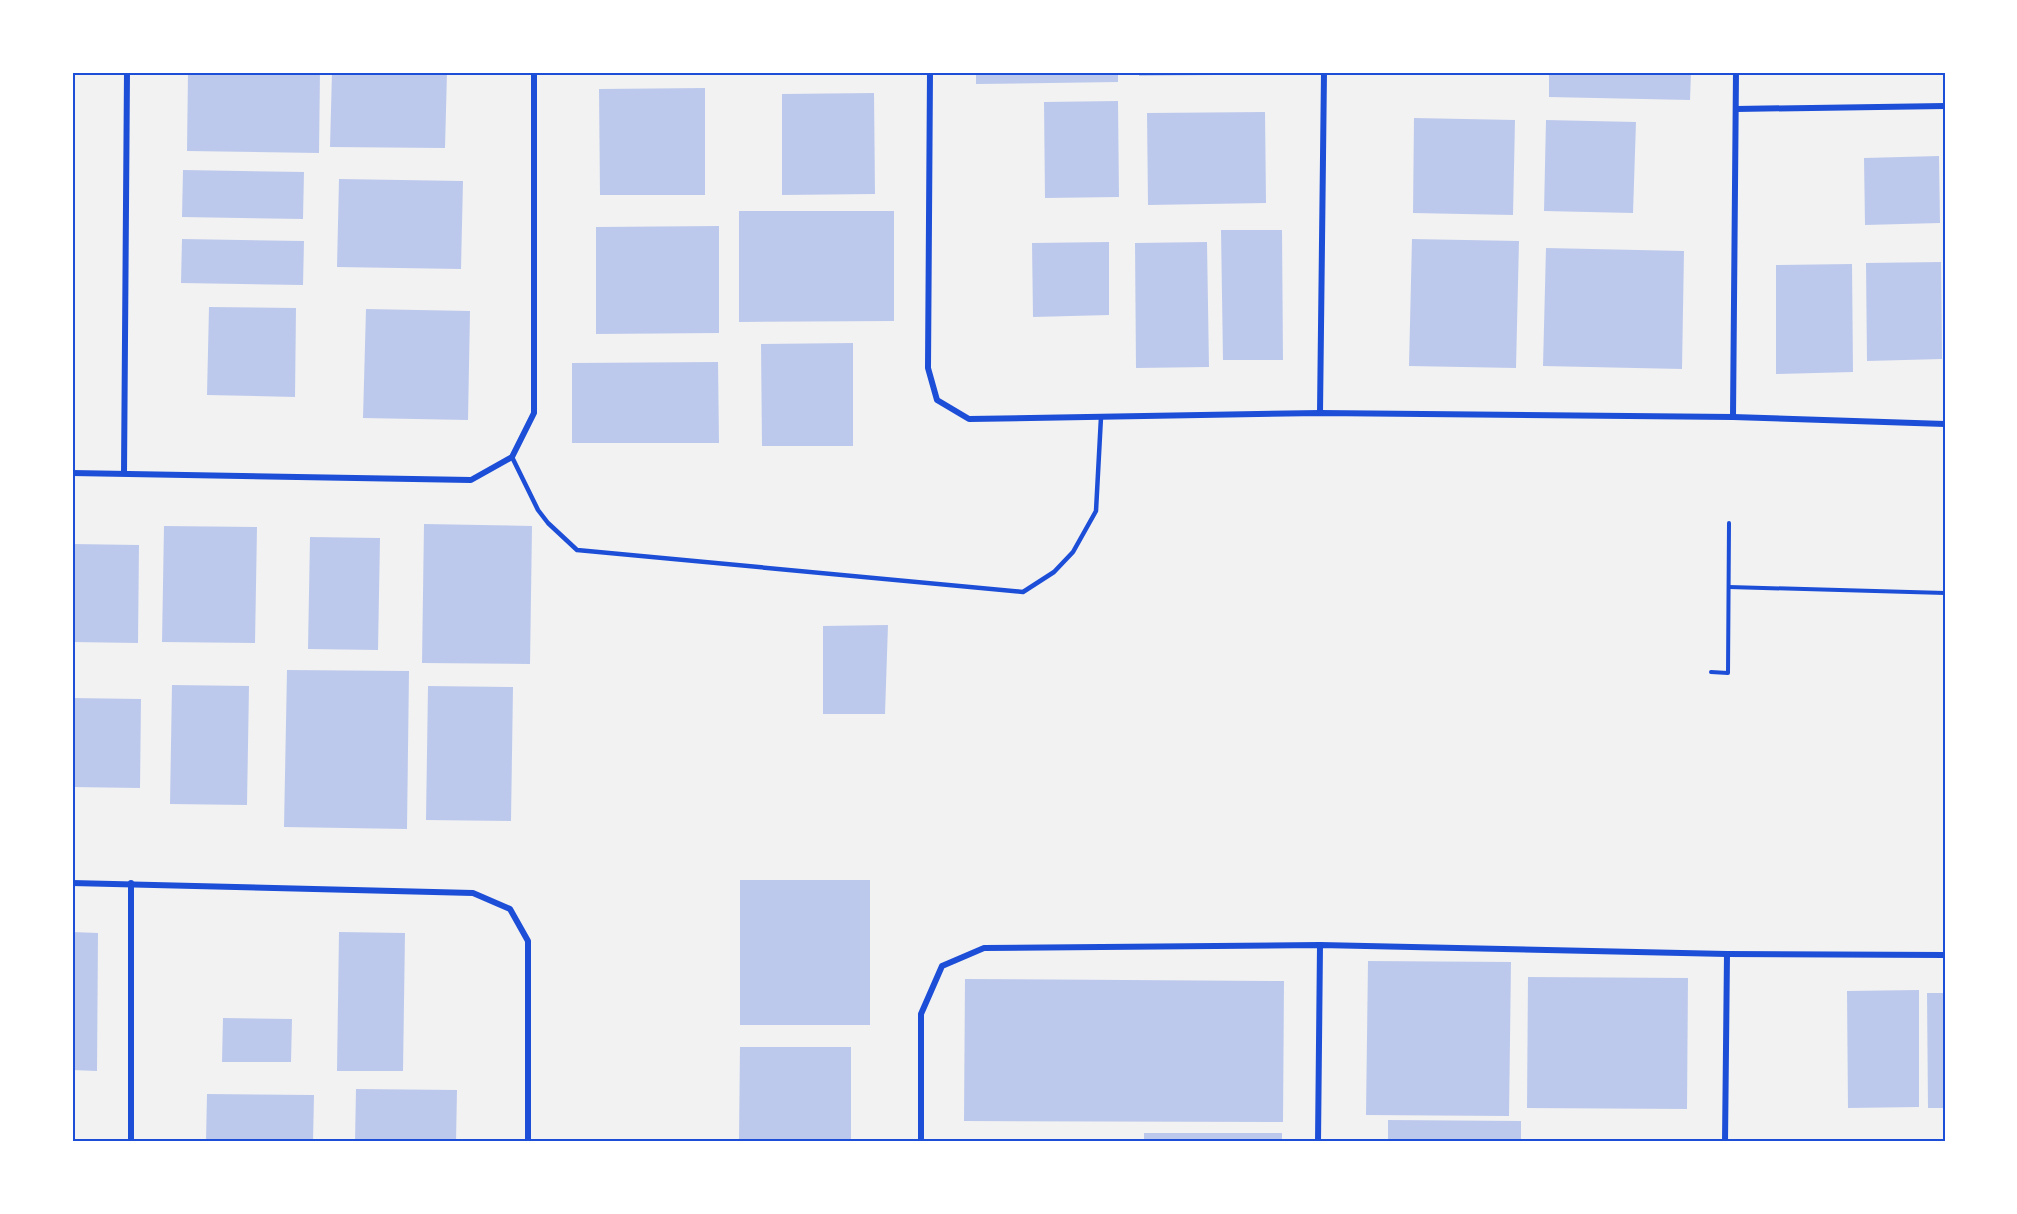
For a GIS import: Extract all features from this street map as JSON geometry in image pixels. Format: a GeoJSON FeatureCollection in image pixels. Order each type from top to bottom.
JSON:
{"type":"FeatureCollection","features":[{"type":"Feature","properties":{"kind":"street"},"geometry":{"type":"LineString","coordinates":[[124,473],[128,72]]}},
{"type":"Feature","properties":{"kind":"street"},"geometry":{"type":"LineString","coordinates":[[72,473],[471,480],[512,457],[534,413],[534,72]]}},
{"type":"Feature","properties":{"kind":"street"},"geometry":{"type":"LineString","coordinates":[[930,72],[928,368],[937,400],[969,419],[1320,413],[1733,417],[1945,424]]}},
{"type":"Feature","properties":{"kind":"street"},"geometry":{"type":"LineString","coordinates":[[1320,413],[1324,72]]}},
{"type":"Feature","properties":{"kind":"street"},"geometry":{"type":"LineString","coordinates":[[1733,417],[1736,72]]}},
{"type":"Feature","properties":{"kind":"street"},"geometry":{"type":"LineString","coordinates":[[1736,109],[1945,106]]}},
{"type":"Feature","properties":{"kind":"street"},"geometry":{"type":"LineString","coordinates":[[72,883],[473,892],[510,909],[528,941],[528,1142]]}},
{"type":"Feature","properties":{"kind":"street"},"geometry":{"type":"LineString","coordinates":[[131,883],[131,1142]]}},
{"type":"Feature","properties":{"kind":"street"},"geometry":{"type":"LineString","coordinates":[[1318,1142],[1320,945]]}},
{"type":"Feature","properties":{"kind":"street"},"geometry":{"type":"LineString","coordinates":[[921,1142],[921,1014],[942,966],[984,948],[1320,945],[1726,954],[1945,955]]}},
{"type":"Feature","properties":{"kind":"street"},"geometry":{"type":"LineString","coordinates":[[1725,1142],[1726,954]]}},
{"type":"Feature","properties":{"kind":"lane"},"geometry":{"type":"LineString","coordinates":[[512,457],[537,510],[577,550],[1023,592],[1054,572],[1073,552],[1096,511],[1101,417]]}},
{"type":"Feature","properties":{"kind":"path"},"geometry":{"type":"LineString","coordinates":[[1710,672],[1728,674],[1729,523]]}},
{"type":"Feature","properties":{"kind":"path"},"geometry":{"type":"LineString","coordinates":[[1729,587],[1945,593]]}},
{"type":"Feature","properties":{"kind":"building"},"geometry":{"type":"Polygon","coordinates":[[[188,72],[320,72],[319,153],[187,151],[188,72]]]}},
{"type":"Feature","properties":{"kind":"building"},"geometry":{"type":"Polygon","coordinates":[[[332,72],[447,72],[445,148],[330,147],[332,72]]]}},
{"type":"Feature","properties":{"kind":"building"},"geometry":{"type":"Polygon","coordinates":[[[976,72],[1118,72],[1118,82],[976,84],[976,72]]]}},
{"type":"Feature","properties":{"kind":"building"},"geometry":{"type":"Polygon","coordinates":[[[1139,72],[1284,72],[1284,74],[1139,76],[1139,72]]]}},
{"type":"Feature","properties":{"kind":"building"},"geometry":{"type":"Polygon","coordinates":[[[1549,72],[1691,72],[1690,100],[1549,97],[1549,72]]]}},
{"type":"Feature","properties":{"kind":"building"},"geometry":{"type":"Polygon","coordinates":[[[705,88],[705,195],[600,195],[599,89],[705,88]]]}},
{"type":"Feature","properties":{"kind":"building"},"geometry":{"type":"Polygon","coordinates":[[[874,93],[875,194],[782,195],[782,94],[874,93]]]}},
{"type":"Feature","properties":{"kind":"building"},"geometry":{"type":"Polygon","coordinates":[[[1118,101],[1119,197],[1045,198],[1044,102],[1118,101]]]}},
{"type":"Feature","properties":{"kind":"building"},"geometry":{"type":"Polygon","coordinates":[[[1265,112],[1266,203],[1148,205],[1147,113],[1265,112]]]}},
{"type":"Feature","properties":{"kind":"building"},"geometry":{"type":"Polygon","coordinates":[[[1414,118],[1515,120],[1513,215],[1413,213],[1414,118]]]}},
{"type":"Feature","properties":{"kind":"building"},"geometry":{"type":"Polygon","coordinates":[[[1546,120],[1636,122],[1633,213],[1544,211],[1546,120]]]}},
{"type":"Feature","properties":{"kind":"building"},"geometry":{"type":"Polygon","coordinates":[[[1939,156],[1940,223],[1865,225],[1864,158],[1939,156]]]}},
{"type":"Feature","properties":{"kind":"building"},"geometry":{"type":"Polygon","coordinates":[[[183,170],[304,172],[303,219],[182,217],[183,170]]]}},
{"type":"Feature","properties":{"kind":"building"},"geometry":{"type":"Polygon","coordinates":[[[339,179],[463,181],[461,269],[337,267],[339,179]]]}},
{"type":"Feature","properties":{"kind":"building"},"geometry":{"type":"Polygon","coordinates":[[[739,211],[894,211],[894,321],[739,322],[739,211]]]}},
{"type":"Feature","properties":{"kind":"building"},"geometry":{"type":"Polygon","coordinates":[[[719,226],[719,333],[596,334],[596,227],[719,226]]]}},
{"type":"Feature","properties":{"kind":"building"},"geometry":{"type":"Polygon","coordinates":[[[1221,230],[1282,230],[1283,360],[1223,360],[1221,230]]]}},
{"type":"Feature","properties":{"kind":"building"},"geometry":{"type":"Polygon","coordinates":[[[182,239],[304,241],[303,285],[181,283],[182,239]]]}},
{"type":"Feature","properties":{"kind":"building"},"geometry":{"type":"Polygon","coordinates":[[[1412,239],[1519,241],[1516,368],[1409,366],[1412,239]]]}},
{"type":"Feature","properties":{"kind":"building"},"geometry":{"type":"Polygon","coordinates":[[[1109,242],[1109,315],[1033,317],[1032,243],[1109,242]]]}},
{"type":"Feature","properties":{"kind":"building"},"geometry":{"type":"Polygon","coordinates":[[[1207,242],[1209,367],[1136,368],[1135,243],[1207,242]]]}},
{"type":"Feature","properties":{"kind":"building"},"geometry":{"type":"Polygon","coordinates":[[[1546,248],[1684,251],[1682,369],[1543,366],[1546,248]]]}},
{"type":"Feature","properties":{"kind":"building"},"geometry":{"type":"Polygon","coordinates":[[[1941,262],[1942,359],[1867,361],[1866,263],[1941,262]]]}},
{"type":"Feature","properties":{"kind":"building"},"geometry":{"type":"Polygon","coordinates":[[[1852,264],[1853,372],[1776,374],[1776,265],[1852,264]]]}},
{"type":"Feature","properties":{"kind":"building"},"geometry":{"type":"Polygon","coordinates":[[[209,307],[296,308],[295,397],[207,395],[209,307]]]}},
{"type":"Feature","properties":{"kind":"building"},"geometry":{"type":"Polygon","coordinates":[[[366,309],[470,311],[468,420],[363,418],[366,309]]]}},
{"type":"Feature","properties":{"kind":"building"},"geometry":{"type":"Polygon","coordinates":[[[853,343],[853,446],[762,446],[761,344],[853,343]]]}},
{"type":"Feature","properties":{"kind":"building"},"geometry":{"type":"Polygon","coordinates":[[[718,362],[719,443],[572,443],[572,363],[718,362]]]}},
{"type":"Feature","properties":{"kind":"building"},"geometry":{"type":"Polygon","coordinates":[[[424,524],[532,526],[530,664],[422,663],[424,524]]]}},
{"type":"Feature","properties":{"kind":"building"},"geometry":{"type":"Polygon","coordinates":[[[164,526],[257,527],[255,643],[162,642],[164,526]]]}},
{"type":"Feature","properties":{"kind":"building"},"geometry":{"type":"Polygon","coordinates":[[[310,537],[380,538],[378,650],[308,649],[310,537]]]}},
{"type":"Feature","properties":{"kind":"building"},"geometry":{"type":"Polygon","coordinates":[[[72,544],[139,545],[138,643],[72,642],[72,544]]]}},
{"type":"Feature","properties":{"kind":"building"},"geometry":{"type":"Polygon","coordinates":[[[888,625],[885,714],[823,714],[823,626],[888,625]]]}},
{"type":"Feature","properties":{"kind":"building"},"geometry":{"type":"Polygon","coordinates":[[[287,670],[409,671],[407,829],[284,827],[287,670]]]}},
{"type":"Feature","properties":{"kind":"building"},"geometry":{"type":"Polygon","coordinates":[[[172,685],[249,686],[247,805],[170,804],[172,685]]]}},
{"type":"Feature","properties":{"kind":"building"},"geometry":{"type":"Polygon","coordinates":[[[428,686],[513,687],[511,821],[426,820],[428,686]]]}},
{"type":"Feature","properties":{"kind":"building"},"geometry":{"type":"Polygon","coordinates":[[[72,698],[141,699],[140,788],[72,787],[72,698]]]}},
{"type":"Feature","properties":{"kind":"building"},"geometry":{"type":"Polygon","coordinates":[[[740,880],[870,880],[870,1025],[740,1025],[740,880]]]}},
{"type":"Feature","properties":{"kind":"building"},"geometry":{"type":"Polygon","coordinates":[[[72,932],[98,933],[97,1071],[72,1070],[72,932]]]}},
{"type":"Feature","properties":{"kind":"building"},"geometry":{"type":"Polygon","coordinates":[[[339,932],[405,933],[403,1071],[337,1071],[339,932]]]}},
{"type":"Feature","properties":{"kind":"building"},"geometry":{"type":"Polygon","coordinates":[[[1368,961],[1511,962],[1509,1116],[1366,1115],[1368,961]]]}},
{"type":"Feature","properties":{"kind":"building"},"geometry":{"type":"Polygon","coordinates":[[[1528,977],[1688,978],[1687,1109],[1527,1108],[1528,977]]]}},
{"type":"Feature","properties":{"kind":"building"},"geometry":{"type":"Polygon","coordinates":[[[965,979],[1284,981],[1283,1122],[964,1121],[965,979]]]}},
{"type":"Feature","properties":{"kind":"building"},"geometry":{"type":"Polygon","coordinates":[[[1919,990],[1919,1107],[1848,1108],[1847,991],[1919,990]]]}},
{"type":"Feature","properties":{"kind":"building"},"geometry":{"type":"Polygon","coordinates":[[[1927,993],[1945,993],[1945,1108],[1928,1108],[1927,993]]]}},
{"type":"Feature","properties":{"kind":"building"},"geometry":{"type":"Polygon","coordinates":[[[223,1018],[292,1019],[291,1062],[222,1062],[223,1018]]]}},
{"type":"Feature","properties":{"kind":"building"},"geometry":{"type":"Polygon","coordinates":[[[740,1047],[851,1047],[851,1140],[739,1140],[740,1047]]]}},
{"type":"Feature","properties":{"kind":"building"},"geometry":{"type":"Polygon","coordinates":[[[356,1089],[457,1090],[456,1142],[355,1142],[356,1089]]]}},
{"type":"Feature","properties":{"kind":"building"},"geometry":{"type":"Polygon","coordinates":[[[207,1094],[314,1095],[313,1142],[206,1142],[207,1094]]]}},
{"type":"Feature","properties":{"kind":"building"},"geometry":{"type":"Polygon","coordinates":[[[1388,1120],[1521,1121],[1521,1142],[1388,1142],[1388,1120]]]}},
{"type":"Feature","properties":{"kind":"building"},"geometry":{"type":"Polygon","coordinates":[[[1144,1133],[1282,1133],[1282,1142],[1144,1142],[1144,1133]]]}}]}
